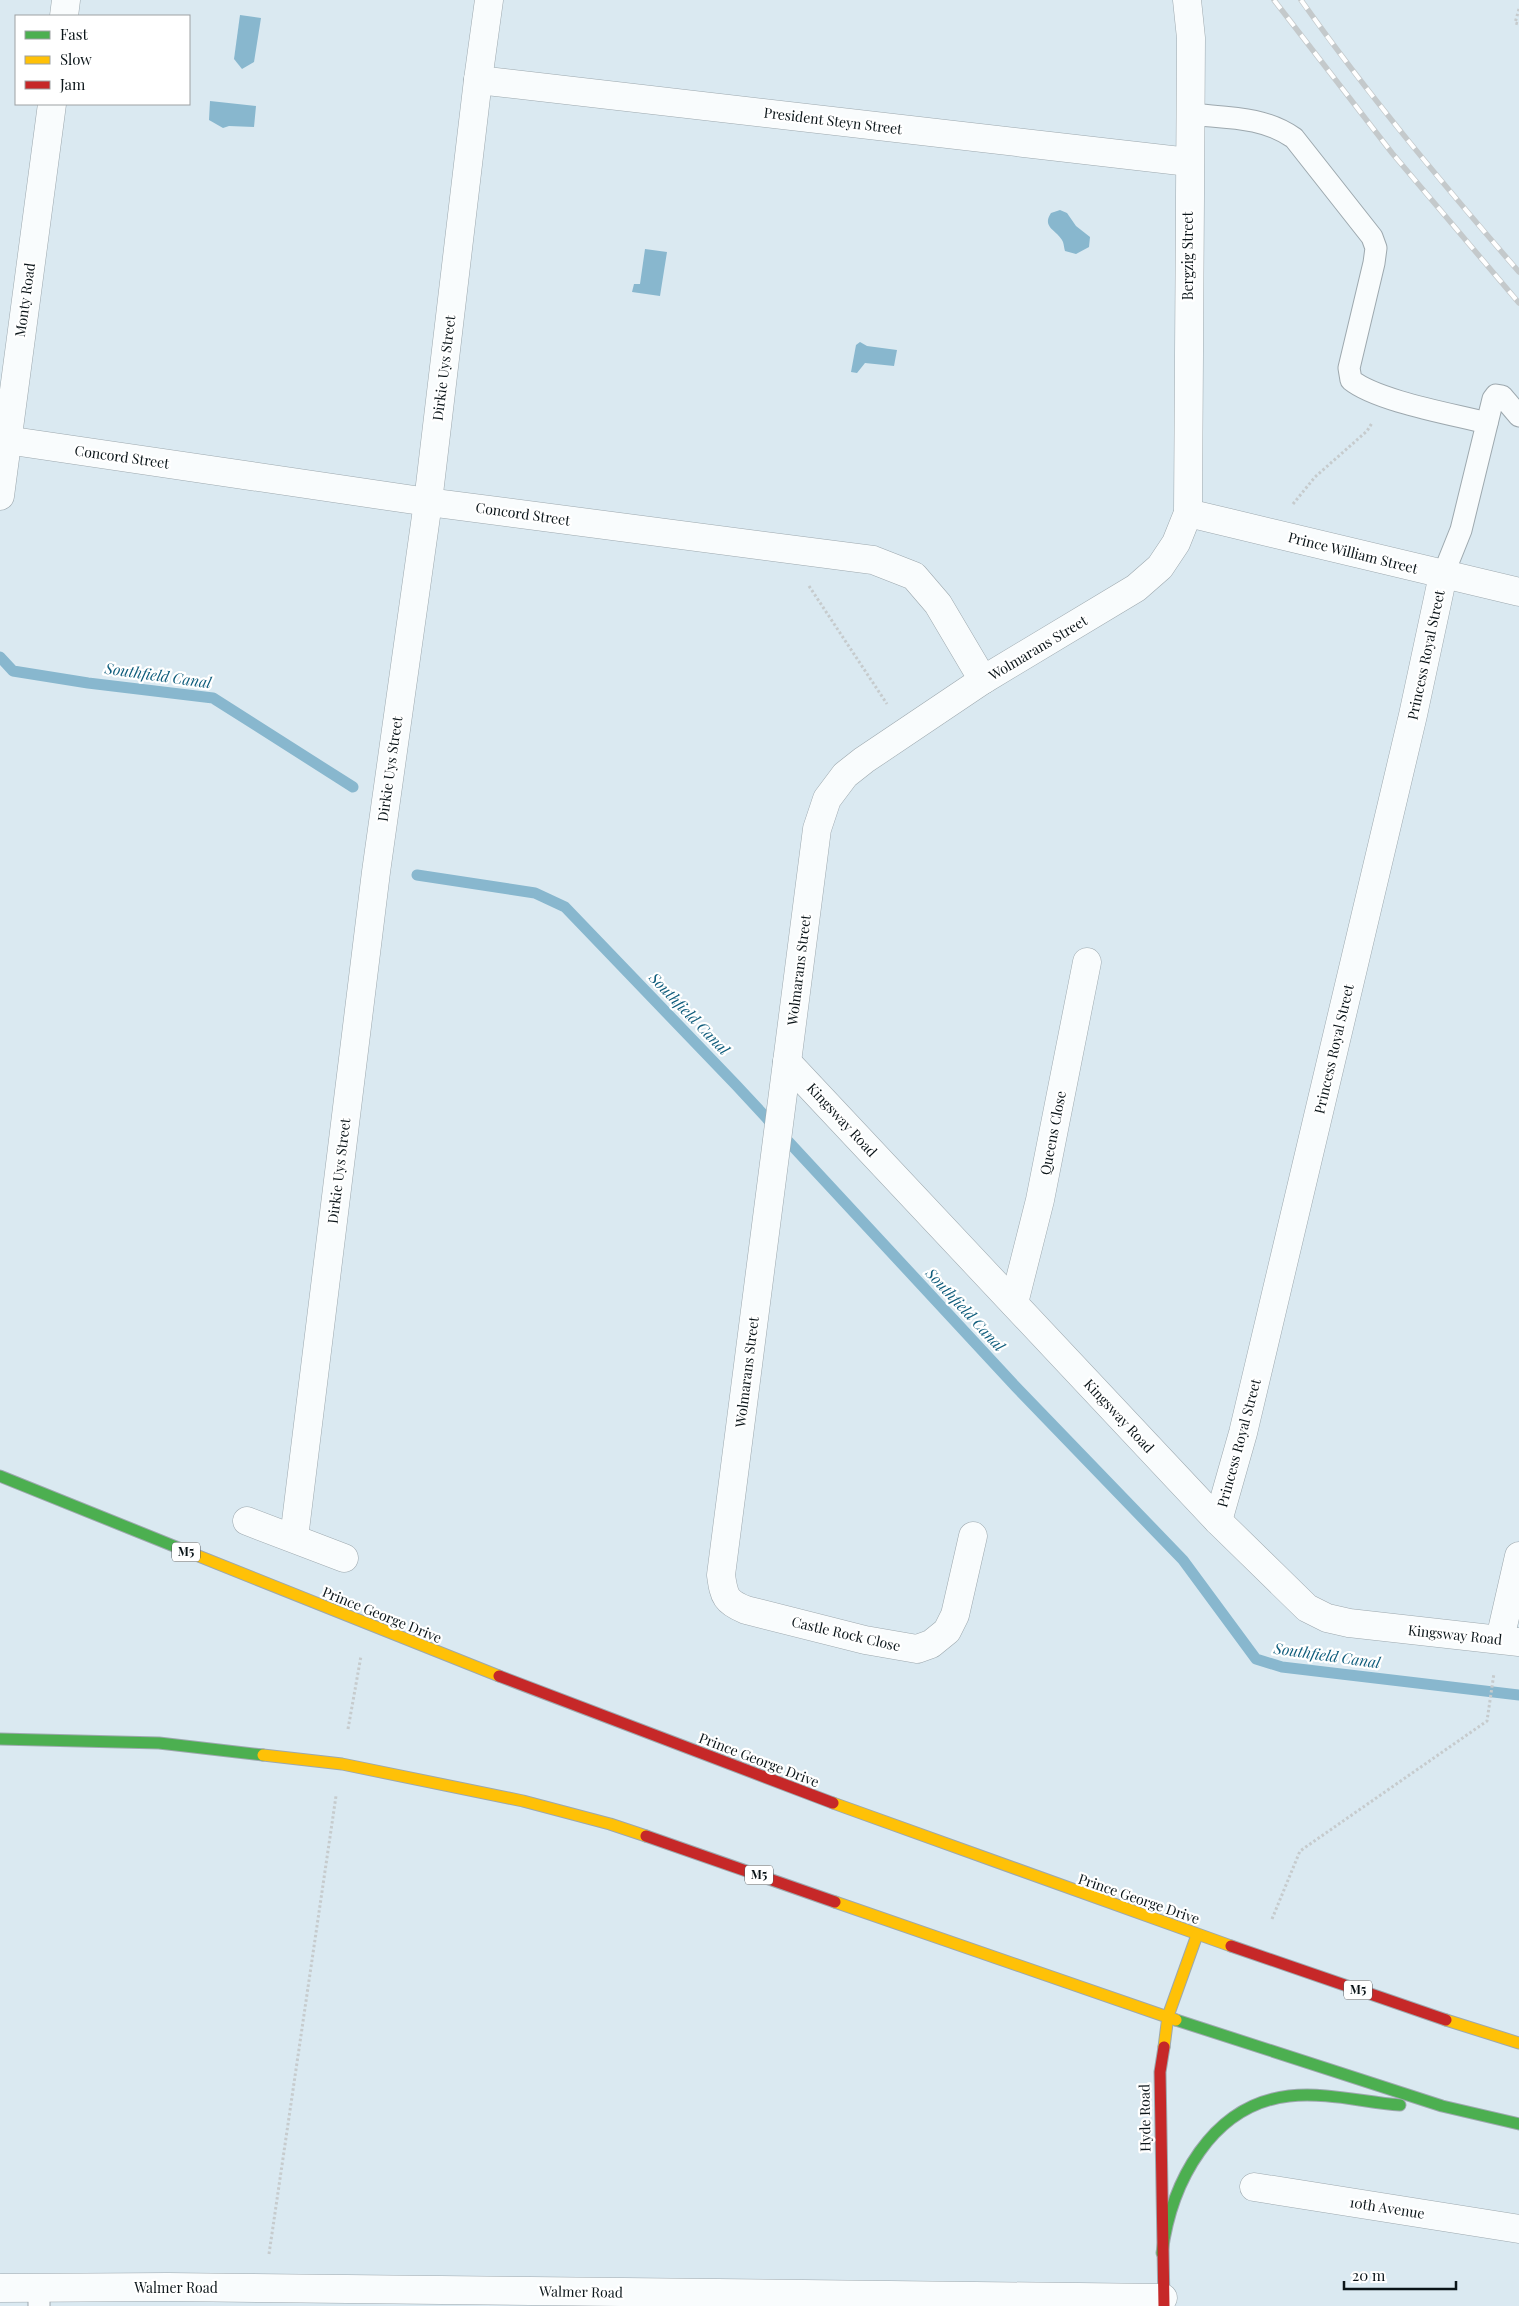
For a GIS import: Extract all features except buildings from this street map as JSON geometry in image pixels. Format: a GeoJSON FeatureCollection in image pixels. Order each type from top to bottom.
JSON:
{"type":"FeatureCollection","features":[{"type":"Feature","properties":{"kind":"main road","name":"Prince George Drive"},"geometry":{"type":"LineString","coordinates":[[0,1476],[372,1628],[749,1773],[1137,1915],[1465,2027],[1519,2043]]}},
{"type":"Feature","properties":{"kind":"main road","name":"M5"},"geometry":{"type":"LineString","coordinates":[[0,1739],[158,1743],[342,1764],[523,1801],[610,1824],[1237,2041],[1442,2106],[1519,2124]]}},
{"type":"Feature","properties":{"kind":"main road","name":"Hyde Road"},"geometry":{"type":"LineString","coordinates":[[1163,2302],[1160,2072],[1168,2016],[1197,1935]]}},
{"type":"Feature","properties":{"kind":"main road"},"geometry":{"type":"LineString","coordinates":[[1162,2253],[1172,2202],[1184,2175],[1217,2131],[1242,2112],[1267,2099],[1290,2096],[1336,2097],[1380,2104],[1442,2106]]}},
{"type":"Feature","properties":{"kind":"street"},"geometry":{"type":"LineString","coordinates":[[64,15],[66,0]]}},
{"type":"Feature","properties":{"kind":"street","name":"Dirkie Uys Street"},"geometry":{"type":"LineString","coordinates":[[294,1538],[376,872],[428,502],[478,80],[490,0]]}},
{"type":"Feature","properties":{"kind":"street","name":"Bergzig Street"},"geometry":{"type":"LineString","coordinates":[[1188,0],[1191,38],[1188,162],[1188,513]]}},
{"type":"Feature","properties":{"kind":"street","name":"President Steyn Street"},"geometry":{"type":"LineString","coordinates":[[478,80],[1188,162]]}},
{"type":"Feature","properties":{"kind":"street","name":"Monty Road"},"geometry":{"type":"LineString","coordinates":[[0,496],[52,105]]}},
{"type":"Feature","properties":{"kind":"street","name":"Concord Street"},"geometry":{"type":"LineString","coordinates":[[6,440],[428,502],[873,560],[914,576],[938,604],[984,680]]}},
{"type":"Feature","properties":{"kind":"street","name":"Prince William Street"},"geometry":{"type":"LineString","coordinates":[[1188,513],[1519,592]]}},
{"type":"Feature","properties":{"kind":"street","name":"Wolmarans Street"},"geometry":{"type":"LineString","coordinates":[[733,1605],[724,1594],[721,1575],[811,866],[817,829],[827,799],[845,775],[864,760],[984,680],[1136,588],[1160,567],[1176,543],[1188,513]]}},
{"type":"Feature","properties":{"kind":"street","name":"Princess Royal Street"},"geometry":{"type":"LineString","coordinates":[[1218,1521],[1246,1424],[1411,724],[1443,575]]}},
{"type":"Feature","properties":{"kind":"street","name":"Queens Close"},"geometry":{"type":"LineString","coordinates":[[1014,1303],[1040,1200],[1088,962]]}},
{"type":"Feature","properties":{"kind":"street","name":"Kingsway Road"},"geometry":{"type":"LineString","coordinates":[[786,1074],[1014,1303],[1218,1521],[1307,1608],[1327,1618],[1349,1623],[1510,1640]]}},
{"type":"Feature","properties":{"kind":"street"},"geometry":{"type":"LineString","coordinates":[[247,1521],[344,1558]]}},
{"type":"Feature","properties":{"kind":"street","name":"Castle Rock Close"},"geometry":{"type":"LineString","coordinates":[[733,1605],[746,1610],[865,1640],[917,1649],[931,1644],[947,1631],[955,1615],[973,1536]]}},
{"type":"Feature","properties":{"kind":"street"},"geometry":{"type":"LineString","coordinates":[[1510,1640],[1519,1556]]}},
{"type":"Feature","properties":{"kind":"street","name":"10th Avenue"},"geometry":{"type":"LineString","coordinates":[[1254,2188],[1519,2229]]}},
{"type":"Feature","properties":{"kind":"street","name":"Walmer Road"},"geometry":{"type":"LineString","coordinates":[[0,2288],[39,2297],[1163,2302]]}},
{"type":"Feature","properties":{"kind":"lane"},"geometry":{"type":"LineString","coordinates":[[1190,114],[1251,121],[1280,128],[1294,138],[1372,237],[1376,248],[1374,263],[1349,368],[1351,380],[1360,388],[1411,404],[1487,423]]}},
{"type":"Feature","properties":{"kind":"lane"},"geometry":{"type":"LineString","coordinates":[[1443,575],[1461,530],[1493,399],[1499,394],[1519,416]]}},
{"type":"Feature","properties":{"kind":"path"},"geometry":{"type":"LineString","coordinates":[[1519,9],[1515,23],[1519,24]]}},
{"type":"Feature","properties":{"kind":"path"},"geometry":{"type":"LineString","coordinates":[[1283,535],[1291,508],[1307,486],[1371,427],[1379,394]]}},
{"type":"Feature","properties":{"kind":"path"},"geometry":{"type":"LineString","coordinates":[[785,549],[892,712]]}},
{"type":"Feature","properties":{"kind":"path"},"geometry":{"type":"LineString","coordinates":[[348,1729],[361,1655]]}},
{"type":"Feature","properties":{"kind":"path"},"geometry":{"type":"LineString","coordinates":[[1272,1919],[1300,1852],[1487,1721],[1493,1677]]}},
{"type":"Feature","properties":{"kind":"path"},"geometry":{"type":"LineString","coordinates":[[268,2260],[336,1793]]}},
{"type":"Feature","properties":{"kind":"water"},"geometry":{"type":"Polygon","coordinates":[[[240,15],[261,18],[254,62],[242,69],[234,59],[240,15]]]}},
{"type":"Feature","properties":{"kind":"water"},"geometry":{"type":"Polygon","coordinates":[[[210,101],[256,106],[254,127],[229,126],[223,128],[209,120],[210,101]]]}},
{"type":"Feature","properties":{"kind":"water"},"geometry":{"type":"Polygon","coordinates":[[[1060,210],[1067,213],[1076,226],[1090,237],[1089,247],[1076,254],[1065,251],[1061,238],[1051,229],[1048,222],[1051,213],[1060,210]]]}},
{"type":"Feature","properties":{"kind":"water"},"geometry":{"type":"Polygon","coordinates":[[[645,249],[667,252],[660,296],[632,292],[634,284],[640,284],[645,249]]]}},
{"type":"Feature","properties":{"kind":"water"},"geometry":{"type":"Polygon","coordinates":[[[860,342],[867,346],[897,350],[894,366],[865,363],[857,373],[851,372],[856,345],[860,342]]]}},
{"type":"Feature","properties":{"kind":"waterway","name":"Southfield Canal"},"geometry":{"type":"LineString","coordinates":[[0,657],[13,671],[88,683],[213,698],[353,787]]}},
{"type":"Feature","properties":{"kind":"waterway","name":"Southfield Canal"},"geometry":{"type":"LineString","coordinates":[[417,875],[535,893],[565,907],[736,1085],[1016,1387],[1183,1560],[1256,1659],[1282,1667],[1519,1695]]}},
{"type":"Feature","properties":{"kind":"railway"},"geometry":{"type":"LineString","coordinates":[[1274,0],[1392,153],[1519,303]]}},
{"type":"Feature","properties":{"kind":"railway"},"geometry":{"type":"LineString","coordinates":[[1301,0],[1407,139],[1519,272]]}},
{"type":"Feature","properties":{"kind":"traffic: fast"},"geometry":{"type":"LineString","coordinates":[[0,1476],[196,1555]]}},
{"type":"Feature","properties":{"kind":"traffic: fast"},"geometry":{"type":"LineString","coordinates":[[0,1739],[159,1743],[263,1755]]}},
{"type":"Feature","properties":{"kind":"traffic: fast"},"geometry":{"type":"LineString","coordinates":[[1176,2020],[1442,2106],[1519,2124]]}},
{"type":"Feature","properties":{"kind":"traffic: fast"},"geometry":{"type":"LineString","coordinates":[[1162,2253],[1175,2200],[1186,2175],[1200,2152],[1217,2131],[1238,2114],[1262,2102],[1303,2095],[1331,2096],[1400,2105]]}},
{"type":"Feature","properties":{"kind":"traffic: slow"},"geometry":{"type":"LineString","coordinates":[[196,1555],[499,1676]]}},
{"type":"Feature","properties":{"kind":"traffic: slow"},"geometry":{"type":"LineString","coordinates":[[263,1755],[342,1764],[523,1801],[610,1824],[646,1836]]}},
{"type":"Feature","properties":{"kind":"traffic: slow"},"geometry":{"type":"LineString","coordinates":[[833,1803],[1231,1946]]}},
{"type":"Feature","properties":{"kind":"traffic: slow"},"geometry":{"type":"LineString","coordinates":[[835,1902],[1176,2020]]}},
{"type":"Feature","properties":{"kind":"traffic: slow"},"geometry":{"type":"LineString","coordinates":[[1164,2047],[1168,2016],[1197,1935]]}},
{"type":"Feature","properties":{"kind":"traffic: slow"},"geometry":{"type":"LineString","coordinates":[[1446,2020],[1519,2043]]}},
{"type":"Feature","properties":{"kind":"traffic: jam"},"geometry":{"type":"LineString","coordinates":[[499,1676],[833,1803]]}},
{"type":"Feature","properties":{"kind":"traffic: jam"},"geometry":{"type":"LineString","coordinates":[[646,1836],[835,1902]]}},
{"type":"Feature","properties":{"kind":"traffic: jam"},"geometry":{"type":"LineString","coordinates":[[1231,1946],[1446,2020]]}},
{"type":"Feature","properties":{"kind":"traffic: jam"},"geometry":{"type":"LineString","coordinates":[[1164,2047],[1160,2072],[1164,2306]]}}]}
